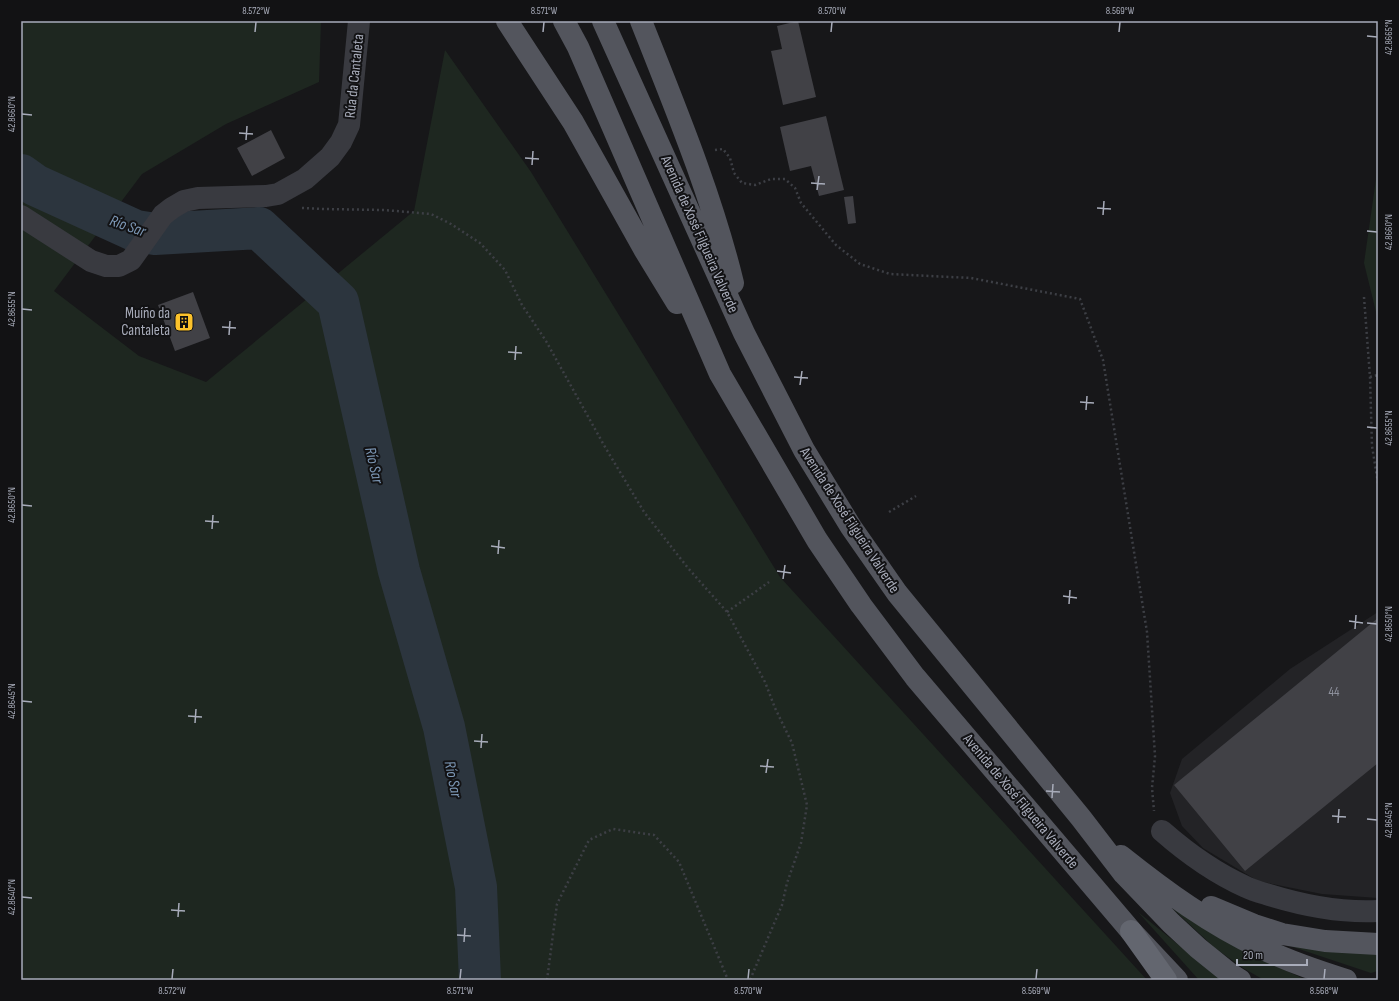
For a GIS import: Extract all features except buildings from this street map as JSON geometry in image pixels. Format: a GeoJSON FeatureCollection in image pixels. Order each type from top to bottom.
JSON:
{"type":"FeatureCollection","features":[{"type":"Feature","properties":{"kind":"highway"},"geometry":{"type":"LineString","coordinates":[[1131,931],[1166,980]]}},
{"type":"Feature","properties":{"kind":"main road"},"geometry":{"type":"LineString","coordinates":[[507,21],[573,122],[644,249],[720,374]]}},
{"type":"Feature","properties":{"kind":"main road","name":"Avenida de Xosé Filgueira Valverde"},"geometry":{"type":"LineString","coordinates":[[564,21],[581,54],[720,374],[817,540],[861,605],[915,676],[1131,931],[1177,980]]}},
{"type":"Feature","properties":{"kind":"main road","name":"Avenida de Xosé Filgueira Valverde"},"geometry":{"type":"LineString","coordinates":[[603,21],[744,333],[804,450],[855,533],[897,593],[1081,818],[1124,874],[1171,923],[1240,980]]}},
{"type":"Feature","properties":{"kind":"main road"},"geometry":{"type":"LineString","coordinates":[[641,21],[695,158],[724,245],[744,333]]}},
{"type":"Feature","properties":{"kind":"main road"},"geometry":{"type":"LineString","coordinates":[[1081,818],[1112,848],[1192,909],[1223,928],[1261,948],[1300,965],[1346,980]]}},
{"type":"Feature","properties":{"kind":"main road"},"geometry":{"type":"LineString","coordinates":[[1154,880],[1254,925],[1275,932],[1325,941],[1378,944]]}},
{"type":"Feature","properties":{"kind":"street","name":"Rúa da Cantaleta"},"geometry":{"type":"LineString","coordinates":[[21,216],[91,261],[106,266],[119,266],[131,260],[163,215],[184,201],[198,198],[278,194],[305,179],[330,157],[341,142],[349,125],[359,21]]}},
{"type":"Feature","properties":{"kind":"street"},"geometry":{"type":"LineString","coordinates":[[1162,831],[1181,848],[1247,888],[1282,899],[1334,909],[1378,911]]}},
{"type":"Feature","properties":{"kind":"path"},"geometry":{"type":"LineString","coordinates":[[710,151],[723,149],[730,158],[734,172],[742,183],[755,185],[770,179],[785,179],[795,188],[801,203],[836,245],[860,264],[890,274],[971,278],[1080,299],[1103,360],[1146,632],[1155,756],[1152,788],[1154,812],[1162,831]]}},
{"type":"Feature","properties":{"kind":"path"},"geometry":{"type":"LineString","coordinates":[[278,194],[295,206],[307,209],[384,210],[431,214],[451,224],[480,243],[505,270],[522,305],[550,348],[605,447],[644,512],[688,568],[727,612],[765,682],[775,708],[792,743],[807,804],[800,844],[787,883],[782,904],[750,980]]}},
{"type":"Feature","properties":{"kind":"path"},"geometry":{"type":"LineString","coordinates":[[1364,297],[1370,376],[1372,446],[1378,484]]}},
{"type":"Feature","properties":{"kind":"path"},"geometry":{"type":"LineString","coordinates":[[1370,376],[1378,375]]}},
{"type":"Feature","properties":{"kind":"path"},"geometry":{"type":"LineString","coordinates":[[889,512],[916,496]]}},
{"type":"Feature","properties":{"kind":"path"},"geometry":{"type":"LineString","coordinates":[[727,612],[769,582]]}},
{"type":"Feature","properties":{"kind":"path"},"geometry":{"type":"LineString","coordinates":[[547,980],[557,904],[589,840],[613,829],[654,835],[679,862],[728,980]]}},
{"type":"Feature","properties":{"kind":"shaded area"},"geometry":{"type":"Polygon","coordinates":[[[21,21],[321,21],[319,82],[226,124],[142,174],[54,291],[139,356],[206,382],[414,211],[445,50],[531,172],[780,577],[1147,980],[21,980],[21,21]]]}},
{"type":"Feature","properties":{"kind":"shaded area"},"geometry":{"type":"Polygon","coordinates":[[[1378,165],[1378,320],[1364,263],[1378,165]]]}},
{"type":"Feature","properties":{"kind":"shaded area"},"geometry":{"type":"Polygon","coordinates":[[[1378,612],[1378,898],[1322,894],[1258,881],[1203,848],[1182,826],[1170,793],[1182,759],[1290,669],[1378,612]]]}},
{"type":"Feature","properties":{"kind":"shaded area"},"geometry":{"type":"Polygon","coordinates":[[[1159,896],[1251,954],[1306,980],[1264,980],[1243,968],[1215,948],[1159,896]]]}},
{"type":"Feature","properties":{"kind":"shaded area"},"geometry":{"type":"Polygon","coordinates":[[[1138,912],[1222,980],[1199,980],[1138,912]]]}},
{"type":"Feature","properties":{"kind":"shaded area"},"geometry":{"type":"Polygon","coordinates":[[[1284,944],[1378,952],[1378,971],[1371,973],[1284,944]]]}},
{"type":"Feature","properties":{"kind":"waterway","name":"Río Sar"},"geometry":{"type":"LineString","coordinates":[[21,175],[35,185],[136,231],[155,234],[259,228],[338,302],[399,571],[444,727],[476,887],[480,980]]}},
{"type":"Feature","properties":{"kind":"place","name":"Muíño da Cantaleta"},"geometry":{"type":"Point","coordinates":[184,322]}}]}
